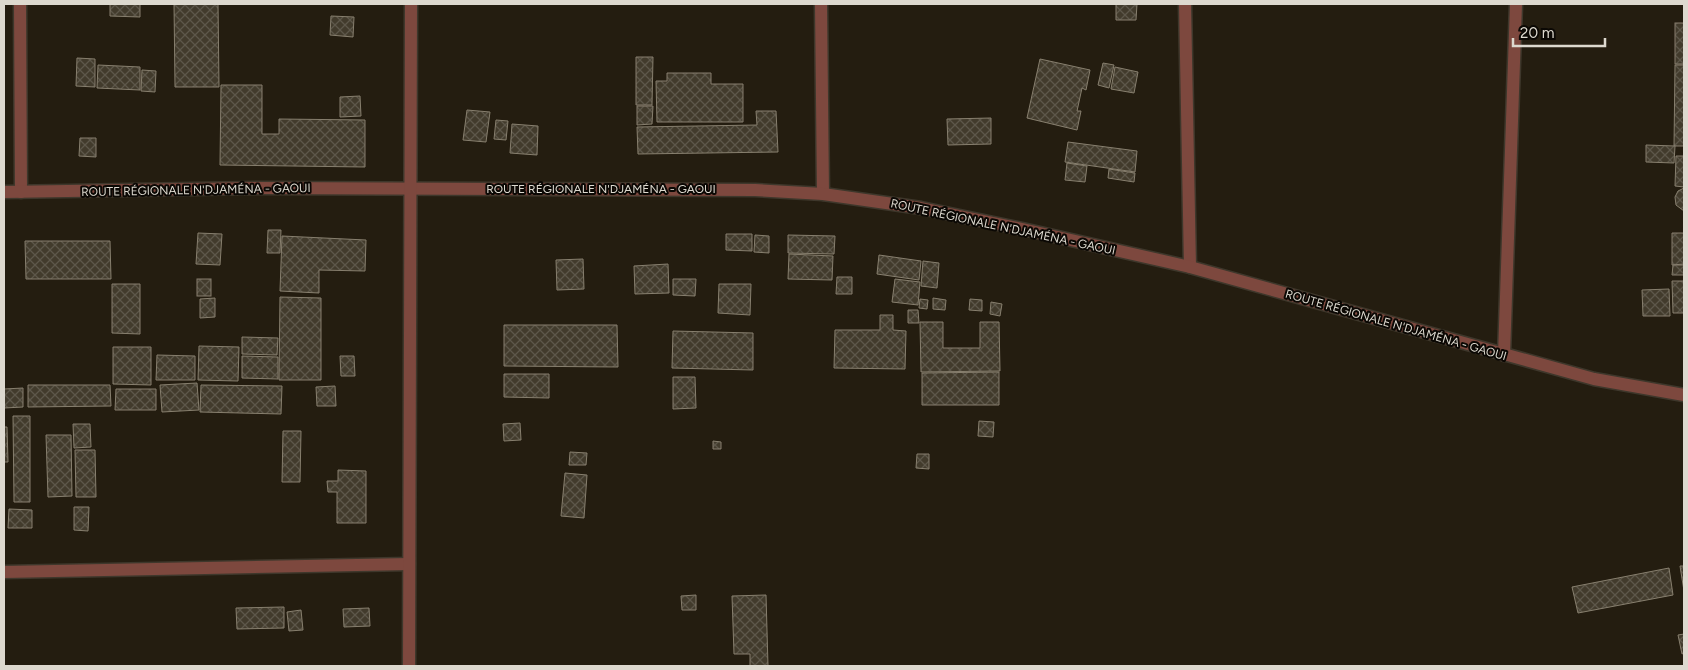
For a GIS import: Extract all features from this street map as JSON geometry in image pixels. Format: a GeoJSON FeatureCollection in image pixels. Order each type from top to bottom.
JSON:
{"type":"FeatureCollection","features":[{"type":"Feature","properties":{"kind":"street"},"geometry":{"type":"LineString","coordinates":[[20,4],[21,192]]}},
{"type":"Feature","properties":{"kind":"street"},"geometry":{"type":"LineString","coordinates":[[409,666],[411,4]]}},
{"type":"Feature","properties":{"kind":"street"},"geometry":{"type":"LineString","coordinates":[[821,4],[823,194]]}},
{"type":"Feature","properties":{"kind":"street"},"geometry":{"type":"LineString","coordinates":[[1186,4],[1190,267]]}},
{"type":"Feature","properties":{"kind":"street"},"geometry":{"type":"LineString","coordinates":[[1504,355],[1516,4]]}},
{"type":"Feature","properties":{"kind":"street","name":"ROUTE RÉGIONALE N'DJAMÉNA - GAOUI"},"geometry":{"type":"LineString","coordinates":[[4,192],[409,188],[755,190],[823,194],[921,208],[1190,267],[1594,379],[1684,395]]}},
{"type":"Feature","properties":{"kind":"street"},"geometry":{"type":"LineString","coordinates":[[4,572],[410,564]]}},
{"type":"Feature","properties":{"kind":"building"},"geometry":{"type":"Polygon","coordinates":[[[110,4],[140,4],[140,17],[110,16],[110,4]]]}},
{"type":"Feature","properties":{"kind":"building"},"geometry":{"type":"Polygon","coordinates":[[[174,4],[218,4],[219,87],[175,87],[174,4]]]}},
{"type":"Feature","properties":{"kind":"building"},"geometry":{"type":"Polygon","coordinates":[[[1116,4],[1137,4],[1136,20],[1116,20],[1116,4]]]}},
{"type":"Feature","properties":{"kind":"building"},"geometry":{"type":"Polygon","coordinates":[[[331,16],[354,17],[353,37],[330,35],[331,16]]]}},
{"type":"Feature","properties":{"kind":"building"},"geometry":{"type":"Polygon","coordinates":[[[1675,23],[1684,23],[1684,64],[1675,64],[1675,23]]]}},
{"type":"Feature","properties":{"kind":"building"},"geometry":{"type":"Polygon","coordinates":[[[636,57],[653,57],[652,105],[636,105],[636,57]]]}},
{"type":"Feature","properties":{"kind":"building"},"geometry":{"type":"Polygon","coordinates":[[[77,58],[95,59],[95,87],[76,86],[77,58]]]}},
{"type":"Feature","properties":{"kind":"building"},"geometry":{"type":"Polygon","coordinates":[[[1040,59],[1090,70],[1086,90],[1082,88],[1077,111],[1081,111],[1077,130],[1027,118],[1040,59]]]}},
{"type":"Feature","properties":{"kind":"building"},"geometry":{"type":"Polygon","coordinates":[[[1103,63],[1114,65],[1109,88],[1098,85],[1103,63]]]}},
{"type":"Feature","properties":{"kind":"building"},"geometry":{"type":"Polygon","coordinates":[[[98,65],[140,67],[140,90],[97,88],[98,65]]]}},
{"type":"Feature","properties":{"kind":"building"},"geometry":{"type":"Polygon","coordinates":[[[1675,65],[1684,65],[1684,146],[1674,146],[1675,65]]]}},
{"type":"Feature","properties":{"kind":"building"},"geometry":{"type":"Polygon","coordinates":[[[1115,67],[1138,72],[1134,93],[1111,89],[1115,67]]]}},
{"type":"Feature","properties":{"kind":"building"},"geometry":{"type":"Polygon","coordinates":[[[142,70],[156,71],[155,92],[141,91],[142,70]]]}},
{"type":"Feature","properties":{"kind":"building"},"geometry":{"type":"Polygon","coordinates":[[[667,73],[711,73],[711,84],[743,84],[743,122],[657,122],[656,81],[667,81],[667,73]]]}},
{"type":"Feature","properties":{"kind":"building"},"geometry":{"type":"Polygon","coordinates":[[[221,85],[262,85],[262,134],[279,134],[279,119],[365,120],[365,167],[220,165],[221,85]]]}},
{"type":"Feature","properties":{"kind":"building"},"geometry":{"type":"Polygon","coordinates":[[[360,96],[361,116],[340,117],[340,97],[360,96]]]}},
{"type":"Feature","properties":{"kind":"building"},"geometry":{"type":"Polygon","coordinates":[[[637,106],[653,106],[652,124],[637,125],[637,106]]]}},
{"type":"Feature","properties":{"kind":"building"},"geometry":{"type":"Polygon","coordinates":[[[467,110],[490,112],[486,142],[463,140],[467,110]]]}},
{"type":"Feature","properties":{"kind":"building"},"geometry":{"type":"Polygon","coordinates":[[[756,111],[776,111],[778,152],[638,154],[637,127],[757,125],[756,111]]]}},
{"type":"Feature","properties":{"kind":"building"},"geometry":{"type":"Polygon","coordinates":[[[991,118],[991,144],[948,145],[947,119],[991,118]]]}},
{"type":"Feature","properties":{"kind":"building"},"geometry":{"type":"Polygon","coordinates":[[[496,120],[508,121],[506,140],[494,139],[496,120]]]}},
{"type":"Feature","properties":{"kind":"building"},"geometry":{"type":"Polygon","coordinates":[[[512,124],[538,126],[537,155],[510,153],[512,124]]]}},
{"type":"Feature","properties":{"kind":"building"},"geometry":{"type":"Polygon","coordinates":[[[80,138],[96,138],[96,157],[79,156],[80,138]]]}},
{"type":"Feature","properties":{"kind":"building"},"geometry":{"type":"Polygon","coordinates":[[[1068,142],[1137,151],[1135,172],[1065,162],[1068,142]]]}},
{"type":"Feature","properties":{"kind":"building"},"geometry":{"type":"Polygon","coordinates":[[[1646,145],[1675,146],[1674,163],[1646,162],[1646,145]]]}},
{"type":"Feature","properties":{"kind":"building"},"geometry":{"type":"Polygon","coordinates":[[[1676,156],[1684,156],[1684,187],[1675,186],[1676,156]]]}},
{"type":"Feature","properties":{"kind":"building"},"geometry":{"type":"Polygon","coordinates":[[[1067,163],[1087,166],[1085,182],[1065,180],[1067,163]]]}},
{"type":"Feature","properties":{"kind":"building"},"geometry":{"type":"Polygon","coordinates":[[[1109,169],[1135,173],[1134,182],[1108,178],[1109,169]]]}},
{"type":"Feature","properties":{"kind":"building"},"geometry":{"type":"Polygon","coordinates":[[[1684,188],[1684,211],[1676,205],[1675,197],[1678,191],[1684,188]]]}},
{"type":"Feature","properties":{"kind":"building"},"geometry":{"type":"Polygon","coordinates":[[[268,230],[281,230],[280,253],[267,253],[268,230]]]}},
{"type":"Feature","properties":{"kind":"building"},"geometry":{"type":"Polygon","coordinates":[[[198,233],[222,234],[220,265],[196,264],[198,233]]]}},
{"type":"Feature","properties":{"kind":"building"},"geometry":{"type":"Polygon","coordinates":[[[1672,233],[1684,233],[1684,264],[1672,265],[1672,233]]]}},
{"type":"Feature","properties":{"kind":"building"},"geometry":{"type":"Polygon","coordinates":[[[726,234],[752,234],[752,251],[726,250],[726,234]]]}},
{"type":"Feature","properties":{"kind":"building"},"geometry":{"type":"Polygon","coordinates":[[[755,235],[769,236],[769,253],[754,252],[755,235]]]}},
{"type":"Feature","properties":{"kind":"building"},"geometry":{"type":"Polygon","coordinates":[[[788,235],[835,236],[834,254],[788,253],[788,235]]]}},
{"type":"Feature","properties":{"kind":"building"},"geometry":{"type":"Polygon","coordinates":[[[282,236],[366,240],[365,271],[319,270],[319,293],[280,291],[282,236]]]}},
{"type":"Feature","properties":{"kind":"building"},"geometry":{"type":"Polygon","coordinates":[[[25,241],[110,241],[111,279],[26,279],[25,241]]]}},
{"type":"Feature","properties":{"kind":"building"},"geometry":{"type":"Polygon","coordinates":[[[789,254],[833,256],[832,280],[788,279],[789,254]]]}},
{"type":"Feature","properties":{"kind":"building"},"geometry":{"type":"Polygon","coordinates":[[[879,255],[921,261],[919,280],[877,274],[879,255]]]}},
{"type":"Feature","properties":{"kind":"building"},"geometry":{"type":"Polygon","coordinates":[[[583,259],[584,289],[557,290],[556,260],[583,259]]]}},
{"type":"Feature","properties":{"kind":"building"},"geometry":{"type":"Polygon","coordinates":[[[923,261],[939,263],[937,288],[921,286],[923,261]]]}},
{"type":"Feature","properties":{"kind":"building"},"geometry":{"type":"Polygon","coordinates":[[[668,264],[669,293],[635,294],[634,266],[668,264]]]}},
{"type":"Feature","properties":{"kind":"building"},"geometry":{"type":"Polygon","coordinates":[[[1673,265],[1684,265],[1684,275],[1672,275],[1673,265]]]}},
{"type":"Feature","properties":{"kind":"building"},"geometry":{"type":"Polygon","coordinates":[[[837,277],[852,277],[852,294],[836,294],[837,277]]]}},
{"type":"Feature","properties":{"kind":"building"},"geometry":{"type":"Polygon","coordinates":[[[197,279],[211,279],[211,296],[197,296],[197,279]]]}},
{"type":"Feature","properties":{"kind":"building"},"geometry":{"type":"Polygon","coordinates":[[[673,279],[696,279],[695,296],[673,295],[673,279]]]}},
{"type":"Feature","properties":{"kind":"building"},"geometry":{"type":"Polygon","coordinates":[[[895,279],[920,282],[918,305],[892,302],[895,279]]]}},
{"type":"Feature","properties":{"kind":"building"},"geometry":{"type":"Polygon","coordinates":[[[1672,281],[1684,281],[1684,313],[1673,313],[1672,281]]]}},
{"type":"Feature","properties":{"kind":"building"},"geometry":{"type":"Polygon","coordinates":[[[112,284],[140,284],[140,334],[112,333],[112,284]]]}},
{"type":"Feature","properties":{"kind":"building"},"geometry":{"type":"Polygon","coordinates":[[[719,284],[751,284],[750,315],[718,313],[719,284]]]}},
{"type":"Feature","properties":{"kind":"building"},"geometry":{"type":"Polygon","coordinates":[[[1669,289],[1670,316],[1643,316],[1642,290],[1669,289]]]}},
{"type":"Feature","properties":{"kind":"building"},"geometry":{"type":"Polygon","coordinates":[[[280,297],[321,298],[321,380],[279,380],[280,297]]]}},
{"type":"Feature","properties":{"kind":"building"},"geometry":{"type":"Polygon","coordinates":[[[215,298],[215,317],[200,318],[200,299],[215,298]]]}},
{"type":"Feature","properties":{"kind":"building"},"geometry":{"type":"Polygon","coordinates":[[[933,298],[946,300],[945,310],[933,309],[933,298]]]}},
{"type":"Feature","properties":{"kind":"building"},"geometry":{"type":"Polygon","coordinates":[[[920,299],[928,300],[927,309],[919,308],[920,299]]]}},
{"type":"Feature","properties":{"kind":"building"},"geometry":{"type":"Polygon","coordinates":[[[970,299],[982,300],[982,311],[969,310],[970,299]]]}},
{"type":"Feature","properties":{"kind":"building"},"geometry":{"type":"Polygon","coordinates":[[[991,302],[1002,304],[1000,316],[990,314],[991,302]]]}},
{"type":"Feature","properties":{"kind":"building"},"geometry":{"type":"Polygon","coordinates":[[[908,310],[918,310],[919,323],[908,323],[908,310]]]}},
{"type":"Feature","properties":{"kind":"building"},"geometry":{"type":"Polygon","coordinates":[[[880,315],[893,315],[893,330],[906,331],[905,369],[834,368],[835,330],[880,330],[880,315]]]}},
{"type":"Feature","properties":{"kind":"building"},"geometry":{"type":"Polygon","coordinates":[[[920,322],[943,322],[943,348],[980,348],[980,322],[999,322],[1000,371],[921,372],[920,322]]]}},
{"type":"Feature","properties":{"kind":"building"},"geometry":{"type":"Polygon","coordinates":[[[504,325],[617,325],[618,367],[504,366],[504,325]]]}},
{"type":"Feature","properties":{"kind":"building"},"geometry":{"type":"Polygon","coordinates":[[[673,331],[753,333],[753,370],[672,368],[673,331]]]}},
{"type":"Feature","properties":{"kind":"building"},"geometry":{"type":"Polygon","coordinates":[[[242,337],[278,338],[277,355],[242,354],[242,337]]]}},
{"type":"Feature","properties":{"kind":"building"},"geometry":{"type":"Polygon","coordinates":[[[199,346],[239,347],[238,381],[198,380],[199,346]]]}},
{"type":"Feature","properties":{"kind":"building"},"geometry":{"type":"Polygon","coordinates":[[[113,347],[151,347],[151,385],[113,384],[113,347]]]}},
{"type":"Feature","properties":{"kind":"building"},"geometry":{"type":"Polygon","coordinates":[[[157,355],[195,356],[195,380],[156,380],[157,355]]]}},
{"type":"Feature","properties":{"kind":"building"},"geometry":{"type":"Polygon","coordinates":[[[242,356],[278,357],[278,379],[242,378],[242,356]]]}},
{"type":"Feature","properties":{"kind":"building"},"geometry":{"type":"Polygon","coordinates":[[[340,356],[354,356],[355,376],[341,376],[340,356]]]}},
{"type":"Feature","properties":{"kind":"building"},"geometry":{"type":"Polygon","coordinates":[[[999,372],[999,405],[922,405],[922,373],[999,372]]]}},
{"type":"Feature","properties":{"kind":"building"},"geometry":{"type":"Polygon","coordinates":[[[504,374],[549,374],[549,398],[504,397],[504,374]]]}},
{"type":"Feature","properties":{"kind":"building"},"geometry":{"type":"Polygon","coordinates":[[[673,377],[695,377],[696,408],[673,409],[673,377]]]}},
{"type":"Feature","properties":{"kind":"building"},"geometry":{"type":"Polygon","coordinates":[[[197,383],[199,410],[162,412],[160,385],[197,383]]]}},
{"type":"Feature","properties":{"kind":"building"},"geometry":{"type":"Polygon","coordinates":[[[28,385],[110,385],[111,406],[28,407],[28,385]]]}},
{"type":"Feature","properties":{"kind":"building"},"geometry":{"type":"Polygon","coordinates":[[[201,385],[282,386],[281,414],[200,412],[201,385]]]}},
{"type":"Feature","properties":{"kind":"building"},"geometry":{"type":"Polygon","coordinates":[[[335,386],[336,406],[317,406],[316,387],[335,386]]]}},
{"type":"Feature","properties":{"kind":"building"},"geometry":{"type":"Polygon","coordinates":[[[23,388],[23,407],[4,408],[4,389],[23,388]]]}},
{"type":"Feature","properties":{"kind":"building"},"geometry":{"type":"Polygon","coordinates":[[[116,389],[156,389],[156,410],[115,410],[116,389]]]}},
{"type":"Feature","properties":{"kind":"building"},"geometry":{"type":"Polygon","coordinates":[[[13,416],[30,416],[30,502],[14,502],[13,416]]]}},
{"type":"Feature","properties":{"kind":"building"},"geometry":{"type":"Polygon","coordinates":[[[979,421],[994,422],[993,437],[978,436],[979,421]]]}},
{"type":"Feature","properties":{"kind":"building"},"geometry":{"type":"Polygon","coordinates":[[[520,423],[521,440],[504,441],[503,424],[520,423]]]}},
{"type":"Feature","properties":{"kind":"building"},"geometry":{"type":"Polygon","coordinates":[[[73,424],[90,424],[91,447],[74,448],[73,424]]]}},
{"type":"Feature","properties":{"kind":"building"},"geometry":{"type":"Polygon","coordinates":[[[4,427],[7,427],[8,462],[4,462],[4,427]]]}},
{"type":"Feature","properties":{"kind":"building"},"geometry":{"type":"Polygon","coordinates":[[[283,431],[301,431],[300,482],[282,482],[283,431]]]}},
{"type":"Feature","properties":{"kind":"building"},"geometry":{"type":"Polygon","coordinates":[[[46,435],[71,435],[72,496],[48,497],[46,435]]]}},
{"type":"Feature","properties":{"kind":"building"},"geometry":{"type":"Polygon","coordinates":[[[713,441],[721,442],[721,449],[713,449],[713,441]]]}},
{"type":"Feature","properties":{"kind":"building"},"geometry":{"type":"Polygon","coordinates":[[[75,450],[95,450],[96,497],[76,497],[75,450]]]}},
{"type":"Feature","properties":{"kind":"building"},"geometry":{"type":"Polygon","coordinates":[[[570,452],[587,453],[586,465],[569,465],[570,452]]]}},
{"type":"Feature","properties":{"kind":"building"},"geometry":{"type":"Polygon","coordinates":[[[917,454],[929,454],[929,469],[916,468],[917,454]]]}},
{"type":"Feature","properties":{"kind":"building"},"geometry":{"type":"Polygon","coordinates":[[[338,470],[366,471],[366,523],[337,523],[337,492],[328,492],[327,481],[338,481],[338,470]]]}},
{"type":"Feature","properties":{"kind":"building"},"geometry":{"type":"Polygon","coordinates":[[[565,473],[587,475],[584,518],[561,516],[565,473]]]}},
{"type":"Feature","properties":{"kind":"building"},"geometry":{"type":"Polygon","coordinates":[[[74,507],[89,507],[88,531],[74,530],[74,507]]]}},
{"type":"Feature","properties":{"kind":"building"},"geometry":{"type":"Polygon","coordinates":[[[9,509],[32,510],[32,528],[8,528],[9,509]]]}},
{"type":"Feature","properties":{"kind":"building"},"geometry":{"type":"Polygon","coordinates":[[[1680,566],[1684,566],[1684,591],[1680,566]]]}},
{"type":"Feature","properties":{"kind":"building"},"geometry":{"type":"Polygon","coordinates":[[[1669,568],[1673,595],[1578,613],[1572,587],[1669,568]]]}},
{"type":"Feature","properties":{"kind":"building"},"geometry":{"type":"Polygon","coordinates":[[[696,595],[696,610],[682,610],[681,596],[696,595]]]}},
{"type":"Feature","properties":{"kind":"building"},"geometry":{"type":"Polygon","coordinates":[[[766,595],[768,666],[750,666],[750,654],[734,654],[732,596],[766,595]]]}},
{"type":"Feature","properties":{"kind":"building"},"geometry":{"type":"Polygon","coordinates":[[[284,607],[284,628],[237,629],[236,608],[284,607]]]}},
{"type":"Feature","properties":{"kind":"building"},"geometry":{"type":"Polygon","coordinates":[[[369,608],[370,626],[344,627],[343,609],[369,608]]]}},
{"type":"Feature","properties":{"kind":"building"},"geometry":{"type":"Polygon","coordinates":[[[301,610],[303,630],[289,631],[287,612],[301,610]]]}},
{"type":"Feature","properties":{"kind":"building"},"geometry":{"type":"Polygon","coordinates":[[[1684,634],[1684,653],[1682,654],[1678,635],[1684,634]]]}}]}
